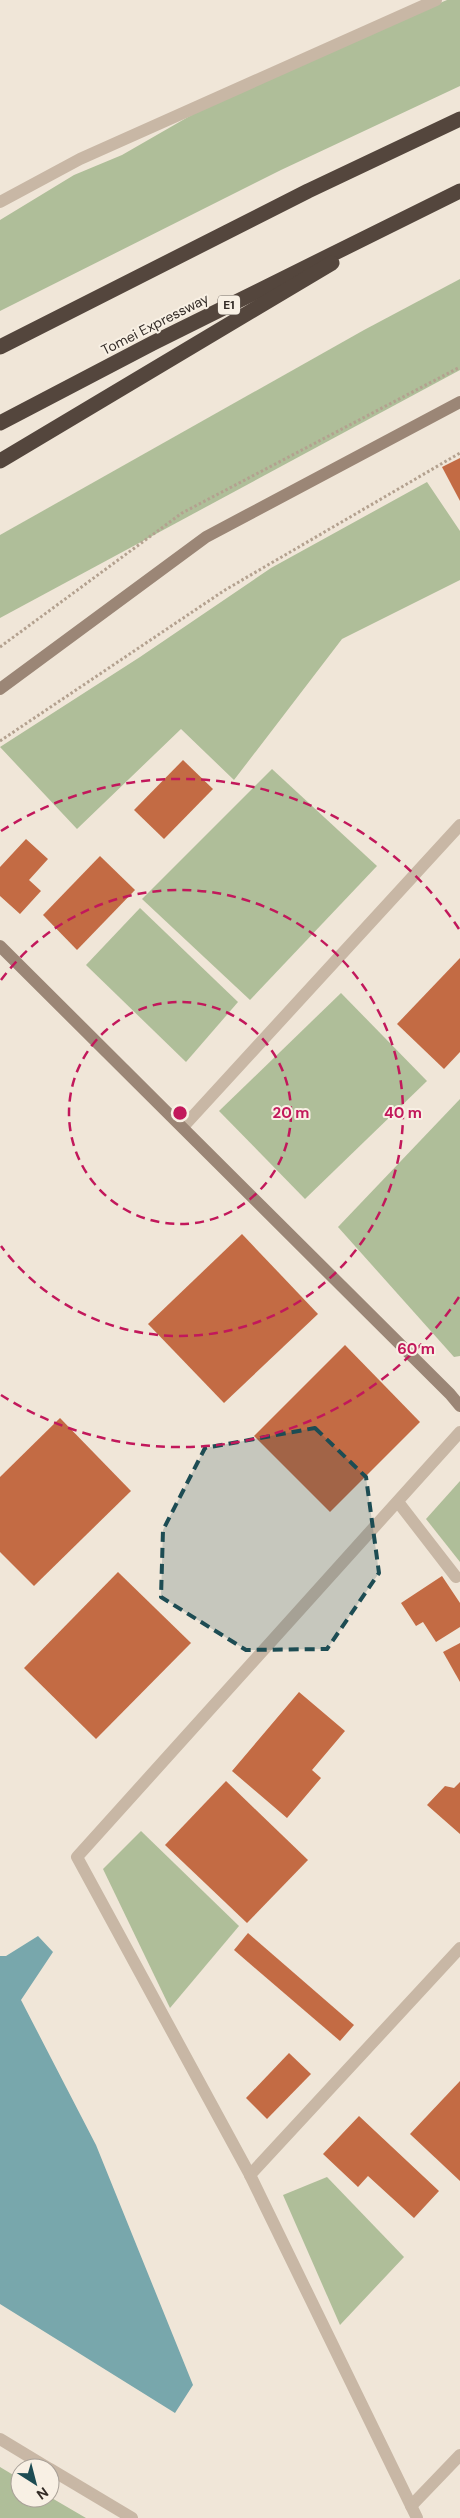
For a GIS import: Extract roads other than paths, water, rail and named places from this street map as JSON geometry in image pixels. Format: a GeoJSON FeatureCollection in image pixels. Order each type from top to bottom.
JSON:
{"type":"FeatureCollection","features":[{"type":"Feature","properties":{"kind":"highway"},"geometry":{"type":"LineString","coordinates":[[0,347],[308,191],[460,119]]}},
{"type":"Feature","properties":{"kind":"highway","name":"Tomei Expressway"},"geometry":{"type":"LineString","coordinates":[[0,423],[153,343],[460,190]]}},
{"type":"Feature","properties":{"kind":"highway"},"geometry":{"type":"LineString","coordinates":[[0,461],[423,208]]}},
{"type":"Feature","properties":{"kind":"street"},"geometry":{"type":"LineString","coordinates":[[0,202],[80,159],[436,0]]}},
{"type":"Feature","properties":{"kind":"street"},"geometry":{"type":"LineString","coordinates":[[0,689],[206,537],[460,402]]}},
{"type":"Feature","properties":{"kind":"street"},"geometry":{"type":"LineString","coordinates":[[183,1126],[460,825]]}},
{"type":"Feature","properties":{"kind":"street"},"geometry":{"type":"LineString","coordinates":[[0,946],[183,1126],[460,1406]]}},
{"type":"Feature","properties":{"kind":"street"},"geometry":{"type":"LineString","coordinates":[[417,2518],[250,2175],[77,1857],[460,1432]]}},
{"type":"Feature","properties":{"kind":"street"},"geometry":{"type":"LineString","coordinates":[[398,1502],[456,1577]]}},
{"type":"Feature","properties":{"kind":"street"},"geometry":{"type":"LineString","coordinates":[[250,2175],[460,1948]]}},
{"type":"Feature","properties":{"kind":"street"},"geometry":{"type":"LineString","coordinates":[[0,2439],[32,2458]]}},
{"type":"Feature","properties":{"kind":"street"},"geometry":{"type":"LineString","coordinates":[[411,2506],[460,2455]]}},
{"type":"Feature","properties":{"kind":"street"},"geometry":{"type":"LineString","coordinates":[[60,2475],[132,2518]]}},
{"type":"Feature","properties":{"kind":"water"},"geometry":{"type":"Polygon","coordinates":[[[38,1936],[53,1952],[21,2000],[96,2145],[193,2385],[175,2413],[0,2304],[0,1956],[6,1956],[38,1936]]]}}]}
